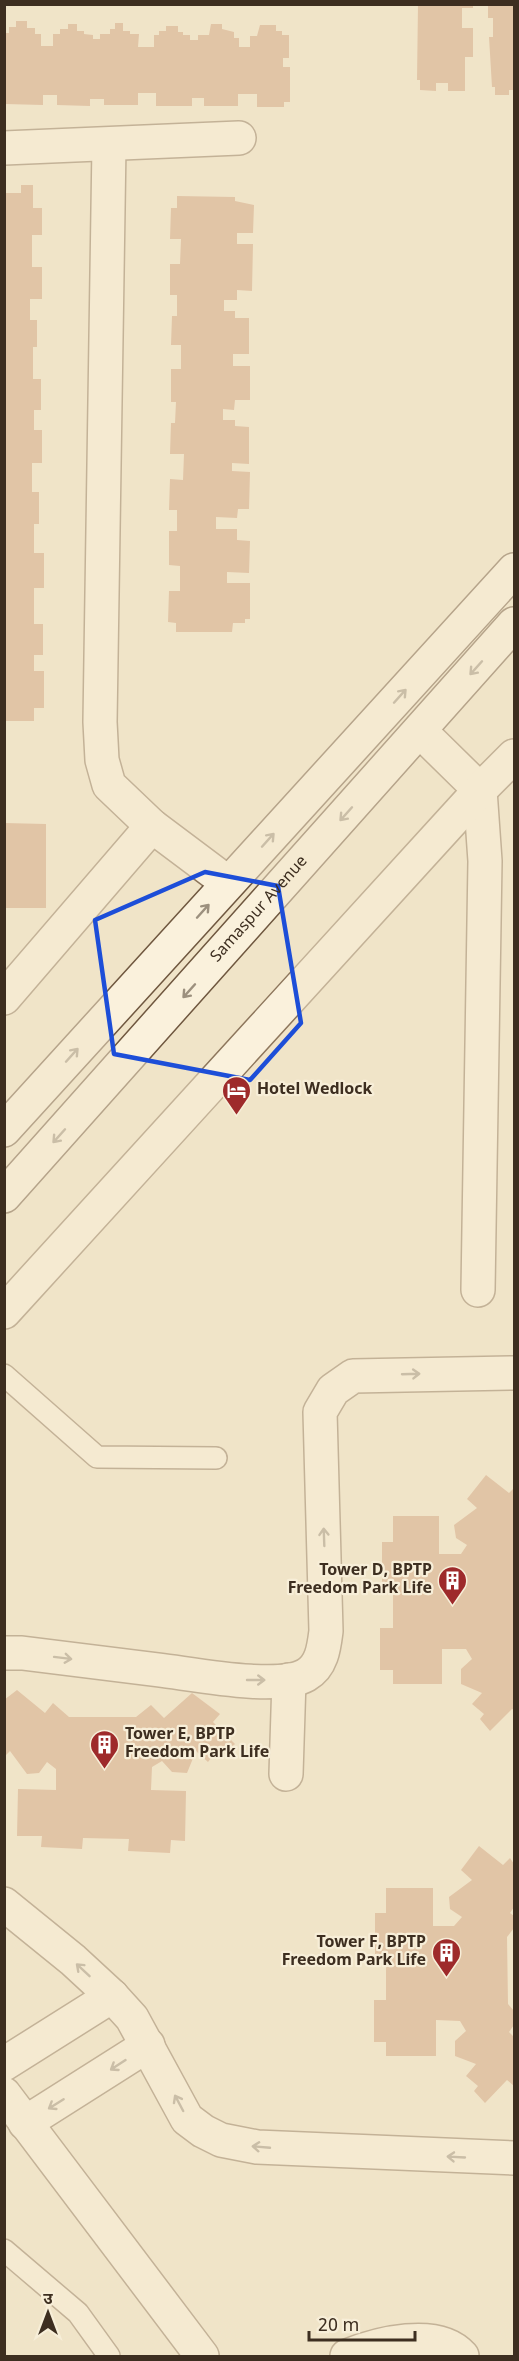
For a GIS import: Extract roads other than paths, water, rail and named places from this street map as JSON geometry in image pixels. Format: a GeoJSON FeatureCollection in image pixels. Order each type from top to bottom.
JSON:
{"type":"FeatureCollection","features":[{"type":"Feature","properties":{"kind":"street"},"geometry":{"type":"LineString","coordinates":[[4,148],[239,138]]}},
{"type":"Feature","properties":{"kind":"street"},"geometry":{"type":"LineString","coordinates":[[109,145],[100,722],[102,760],[109,785],[152,826],[228,883]]}},
{"type":"Feature","properties":{"kind":"street"},"geometry":{"type":"LineString","coordinates":[[4,1130],[514,570]]}},
{"type":"Feature","properties":{"kind":"street","name":"Samaspur Avenue"},"geometry":{"type":"LineString","coordinates":[[4,1196],[514,624]]}},
{"type":"Feature","properties":{"kind":"street"},"geometry":{"type":"LineString","coordinates":[[420,731],[480,790],[485,861],[478,1290]]}},
{"type":"Feature","properties":{"kind":"street"},"geometry":{"type":"LineString","coordinates":[[4,1312],[480,790],[514,756]]}},
{"type":"Feature","properties":{"kind":"street"},"geometry":{"type":"LineString","coordinates":[[4,998],[152,826]]}},
{"type":"Feature","properties":{"kind":"street"},"geometry":{"type":"LineString","coordinates":[[4,1653],[22,1653],[245,1680],[289,1680],[306,1675],[317,1665],[325,1641],[321,1412],[333,1390],[353,1376],[514,1373]]}},
{"type":"Feature","properties":{"kind":"street"},"geometry":{"type":"LineString","coordinates":[[286,1774],[289,1680]]}},
{"type":"Feature","properties":{"kind":"street"},"geometry":{"type":"LineString","coordinates":[[4,1904],[73,1960],[112,1996],[132,2018],[187,2119],[203,2131],[221,2140],[257,2147],[514,2158]]}},
{"type":"Feature","properties":{"kind":"street"},"geometry":{"type":"LineString","coordinates":[[4,2064],[112,1996]]}},
{"type":"Feature","properties":{"kind":"street"},"geometry":{"type":"LineString","coordinates":[[26,2123],[148,2045]]}},
{"type":"Feature","properties":{"kind":"street"},"geometry":{"type":"LineString","coordinates":[[4,2094],[202,2356]]}},
{"type":"Feature","properties":{"kind":"street"},"geometry":{"type":"LineString","coordinates":[[347,2356],[364,2349],[398,2342],[444,2345],[462,2356]]}},
{"type":"Feature","properties":{"kind":"lane"},"geometry":{"type":"LineString","coordinates":[[4,1375],[97,1457],[216,1458]]}},
{"type":"Feature","properties":{"kind":"lane"},"geometry":{"type":"LineString","coordinates":[[4,2250],[78,2313],[109,2356]]}},
{"type":"Feature","properties":{"kind":"place","name":"Hotel Wedlock"},"geometry":{"type":"Point","coordinates":[236,1116]}},
{"type":"Feature","properties":{"kind":"place","name":"Tower D, BPTP Freedom Park Life"},"geometry":{"type":"Point","coordinates":[453,1606]}},
{"type":"Feature","properties":{"kind":"place","name":"Tower E, BPTP Freedom Park Life"},"geometry":{"type":"Point","coordinates":[104,1770]}},
{"type":"Feature","properties":{"kind":"place","name":"Tower F, BPTP Freedom Park Life"},"geometry":{"type":"Point","coordinates":[447,1978]}}]}
